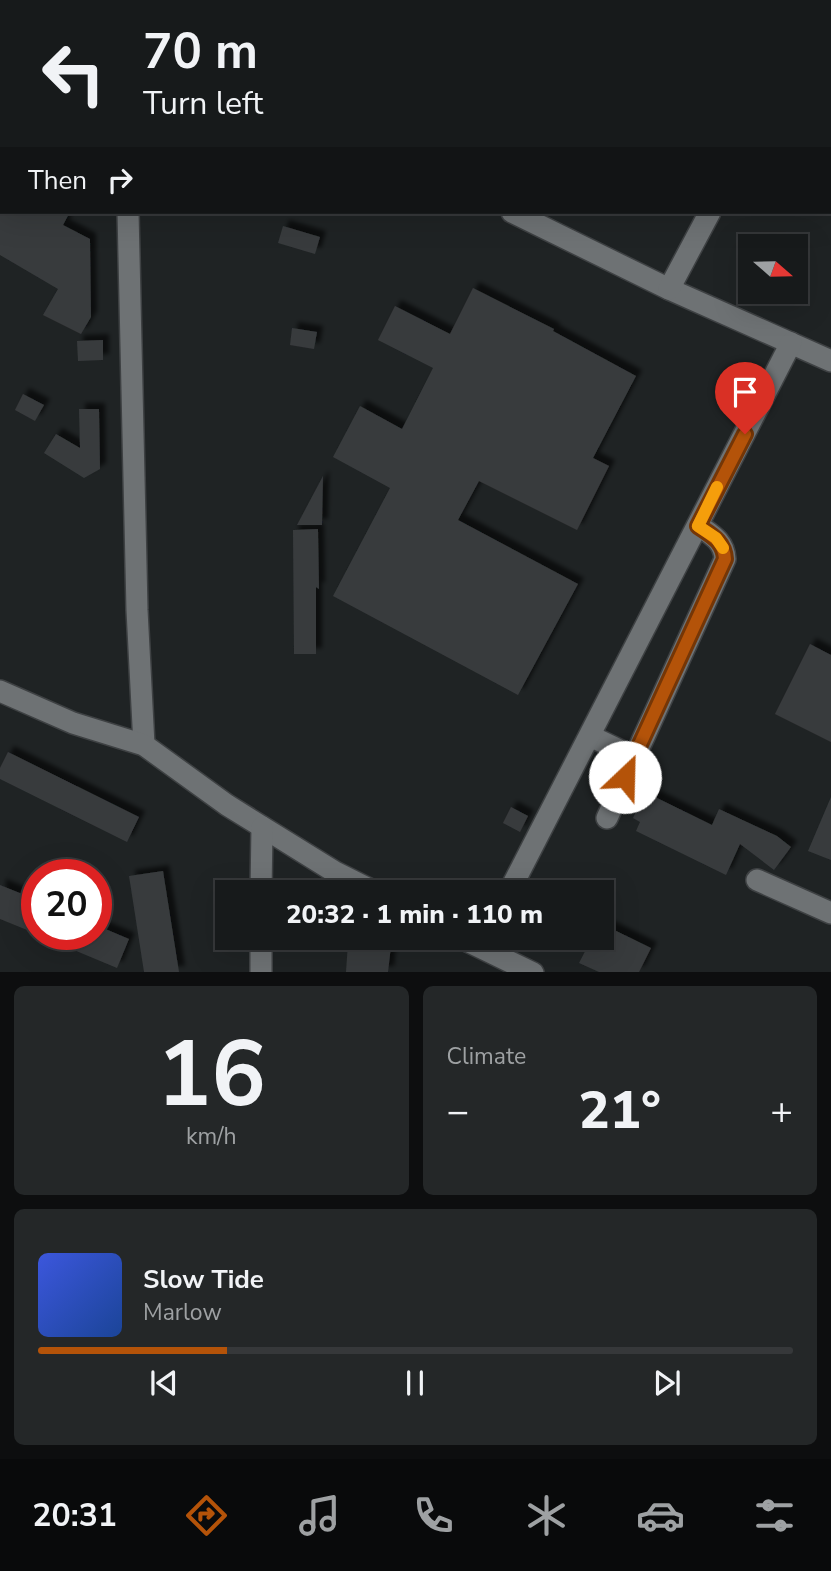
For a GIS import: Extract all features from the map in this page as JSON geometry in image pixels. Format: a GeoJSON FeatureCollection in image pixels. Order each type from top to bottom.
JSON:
{"type":"FeatureCollection","features":[{"type":"Feature","properties":{"kind":"street"},"geometry":{"type":"LineString","coordinates":[[128,214],[137,610],[144,745]]}},
{"type":"Feature","properties":{"kind":"street"},"geometry":{"type":"LineString","coordinates":[[516,214],[669,289],[831,360]]}},
{"type":"Feature","properties":{"kind":"street"},"geometry":{"type":"LineString","coordinates":[[669,289],[709,214]]}},
{"type":"Feature","properties":{"kind":"street"},"geometry":{"type":"LineString","coordinates":[[515,880],[791,343]]}},
{"type":"Feature","properties":{"kind":"street"},"geometry":{"type":"LineString","coordinates":[[607,818],[725,559],[724,551],[716,538],[698,526]]}},
{"type":"Feature","properties":{"kind":"street"},"geometry":{"type":"LineString","coordinates":[[0,691],[73,723],[144,745],[227,805],[351,880]]}},
{"type":"Feature","properties":{"kind":"street"},"geometry":{"type":"LineString","coordinates":[[590,736],[634,757]]}},
{"type":"Feature","properties":{"kind":"street"},"geometry":{"type":"LineString","coordinates":[[261,880],[262,827]]}},
{"type":"Feature","properties":{"kind":"street"},"geometry":{"type":"LineString","coordinates":[[757,880],[831,913]]}},
{"type":"Feature","properties":{"kind":"street"},"geometry":{"type":"LineString","coordinates":[[261,950],[261,972]]}},
{"type":"Feature","properties":{"kind":"street"},"geometry":{"type":"LineString","coordinates":[[495,950],[533,972]]}},
{"type":"Feature","properties":{"kind":"building"},"geometry":{"type":"Polygon","coordinates":[[[0,214],[69,214],[63,225],[90,239],[91,317],[81,334],[43,315],[58,289],[0,255],[0,214]]]}},
{"type":"Feature","properties":{"kind":"building"},"geometry":{"type":"Polygon","coordinates":[[[283,226],[320,237],[315,254],[278,243],[283,226]]]}},
{"type":"Feature","properties":{"kind":"building"},"geometry":{"type":"Polygon","coordinates":[[[473,288],[554,329],[553,331],[636,376],[593,458],[609,466],[577,530],[479,481],[458,520],[578,584],[518,695],[333,596],[390,488],[333,457],[360,406],[402,429],[433,368],[378,340],[395,306],[450,334],[473,288]]]}},
{"type":"Feature","properties":{"kind":"building"},"geometry":{"type":"Polygon","coordinates":[[[292,328],[317,332],[314,349],[290,345],[292,328]]]}},
{"type":"Feature","properties":{"kind":"building"},"geometry":{"type":"Polygon","coordinates":[[[103,340],[103,360],[78,361],[77,341],[103,340]]]}},
{"type":"Feature","properties":{"kind":"building"},"geometry":{"type":"Polygon","coordinates":[[[23,394],[44,405],[35,421],[15,410],[23,394]]]}},
{"type":"Feature","properties":{"kind":"building"},"geometry":{"type":"Polygon","coordinates":[[[79,409],[99,409],[100,469],[84,478],[44,453],[56,434],[80,448],[79,409]]]}},
{"type":"Feature","properties":{"kind":"building"},"geometry":{"type":"Polygon","coordinates":[[[323,476],[322,525],[297,525],[323,476]]]}},
{"type":"Feature","properties":{"kind":"building"},"geometry":{"type":"Polygon","coordinates":[[[318,529],[316,654],[294,654],[293,530],[318,529]]]}},
{"type":"Feature","properties":{"kind":"building"},"geometry":{"type":"Polygon","coordinates":[[[810,644],[831,655],[831,742],[775,714],[810,644]]]}},
{"type":"Feature","properties":{"kind":"building"},"geometry":{"type":"Polygon","coordinates":[[[8,752],[139,817],[127,842],[0,779],[0,768],[8,752]]]}},
{"type":"Feature","properties":{"kind":"building"},"geometry":{"type":"Polygon","coordinates":[[[653,796],[712,825],[719,809],[777,836],[791,847],[774,870],[740,844],[726,875],[636,831],[640,822],[633,818],[641,801],[649,805],[653,796]]]}},
{"type":"Feature","properties":{"kind":"building"},"geometry":{"type":"Polygon","coordinates":[[[831,797],[831,860],[808,851],[831,797]]]}},
{"type":"Feature","properties":{"kind":"building"},"geometry":{"type":"Polygon","coordinates":[[[511,807],[528,816],[520,832],[503,823],[511,807]]]}},
{"type":"Feature","properties":{"kind":"building"},"geometry":{"type":"Polygon","coordinates":[[[163,871],[179,972],[144,972],[129,876],[163,871]]]}},
{"type":"Feature","properties":{"kind":"building"},"geometry":{"type":"Polygon","coordinates":[[[0,885],[21,894],[21,928],[0,919],[0,885]]]}},
{"type":"Feature","properties":{"kind":"building"},"geometry":{"type":"Polygon","coordinates":[[[614,930],[651,948],[639,972],[599,972],[579,963],[586,950],[614,950],[614,930]]]}},
{"type":"Feature","properties":{"kind":"building"},"geometry":{"type":"Polygon","coordinates":[[[112,932],[129,939],[117,968],[74,950],[112,950],[112,932]]]}},
{"type":"Feature","properties":{"kind":"building"},"geometry":{"type":"Polygon","coordinates":[[[348,950],[391,950],[388,972],[346,972],[348,950]]]}},
{"type":"Feature","properties":{"kind":"slow traffic"},"geometry":{"type":"LineString","coordinates":[[717,487],[698,526],[716,538],[723,548]]}},
{"type":"Feature","properties":{"kind":"route"},"geometry":{"type":"LineString","coordinates":[[625,777],[725,559],[722,545],[698,526],[745,434]]}}]}
